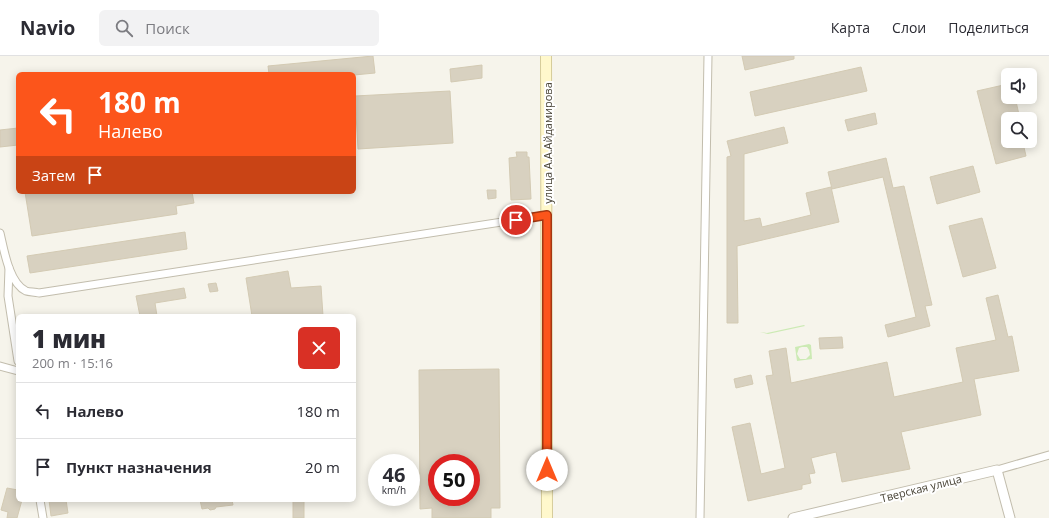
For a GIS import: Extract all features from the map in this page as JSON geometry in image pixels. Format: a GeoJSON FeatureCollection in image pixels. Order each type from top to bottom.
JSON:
{"type":"FeatureCollection","features":[{"type":"Feature","properties":{"kind":"main road","name":"улица А.А.Айдамирова"},"geometry":{"type":"LineString","coordinates":[[546,56],[547,518]]}},
{"type":"Feature","properties":{"kind":"street"},"geometry":{"type":"LineString","coordinates":[[700,518],[708,56]]}},
{"type":"Feature","properties":{"kind":"street"},"geometry":{"type":"LineString","coordinates":[[0,233],[9,268],[18,285],[26,291],[39,293],[547,215]]}},
{"type":"Feature","properties":{"kind":"street"},"geometry":{"type":"LineString","coordinates":[[9,268],[8,296],[16,348]]}},
{"type":"Feature","properties":{"kind":"street"},"geometry":{"type":"LineString","coordinates":[[0,366],[16,370]]}},
{"type":"Feature","properties":{"kind":"street","name":"Тверская улица"},"geometry":{"type":"LineString","coordinates":[[793,518],[997,470],[1049,455]]}},
{"type":"Feature","properties":{"kind":"street"},"geometry":{"type":"LineString","coordinates":[[997,470],[1010,518]]}},
{"type":"Feature","properties":{"kind":"street"},"geometry":{"type":"LineString","coordinates":[[40,502],[43,518]]}},
{"type":"Feature","properties":{"kind":"green space"},"geometry":{"type":"Polygon","coordinates":[[[805,326],[768,334],[760,332],[767,333],[805,326]]]}},
{"type":"Feature","properties":{"kind":"green space"},"geometry":{"type":"Polygon","coordinates":[[[809,344],[811,345],[812,359],[797,361],[795,347],[809,344]],[[807,347],[799,348],[797,354],[800,359],[806,359],[810,355],[807,347]]]}},
{"type":"Feature","properties":{"kind":"building"},"geometry":{"type":"Polygon","coordinates":[[[373,56],[375,73],[356,75],[356,72],[269,72],[268,66],[373,56]]]}},
{"type":"Feature","properties":{"kind":"building"},"geometry":{"type":"Polygon","coordinates":[[[742,56],[794,56],[794,59],[745,70],[742,56]]]}},
{"type":"Feature","properties":{"kind":"building"},"geometry":{"type":"Polygon","coordinates":[[[482,65],[482,78],[451,82],[450,69],[482,65]]]}},
{"type":"Feature","properties":{"kind":"building"},"geometry":{"type":"Polygon","coordinates":[[[861,67],[867,91],[755,116],[750,92],[861,67]]]}},
{"type":"Feature","properties":{"kind":"building"},"geometry":{"type":"Polygon","coordinates":[[[1001,86],[1001,104],[1017,104],[1018,112],[1001,112],[1001,148],[1024,148],[1026,156],[996,164],[977,91],[1001,86]]]}},
{"type":"Feature","properties":{"kind":"building"},"geometry":{"type":"Polygon","coordinates":[[[450,91],[453,143],[358,149],[356,96],[450,91]]]}},
{"type":"Feature","properties":{"kind":"building"},"geometry":{"type":"Polygon","coordinates":[[[875,113],[877,124],[848,131],[845,120],[875,113]]]}},
{"type":"Feature","properties":{"kind":"building"},"geometry":{"type":"Polygon","coordinates":[[[784,127],[788,143],[744,154],[744,221],[760,218],[762,227],[811,215],[806,193],[831,187],[839,222],[737,246],[738,323],[727,323],[727,157],[731,156],[727,141],[784,127]]]}},
{"type":"Feature","properties":{"kind":"building"},"geometry":{"type":"Polygon","coordinates":[[[16,128],[16,145],[0,147],[0,130],[16,128]]]}},
{"type":"Feature","properties":{"kind":"building"},"geometry":{"type":"Polygon","coordinates":[[[516,152],[527,152],[527,157],[529,157],[531,199],[511,200],[509,158],[517,157],[516,152]]]}},
{"type":"Feature","properties":{"kind":"building"},"geometry":{"type":"Polygon","coordinates":[[[886,158],[893,188],[904,186],[932,305],[925,306],[930,326],[888,337],[885,325],[916,317],[883,177],[832,189],[828,172],[886,158]]]}},
{"type":"Feature","properties":{"kind":"building"},"geometry":{"type":"Polygon","coordinates":[[[973,166],[980,192],[937,204],[930,177],[973,166]]]}},
{"type":"Feature","properties":{"kind":"building"},"geometry":{"type":"Polygon","coordinates":[[[487,190],[496,190],[496,198],[488,199],[487,190]]]}},
{"type":"Feature","properties":{"kind":"building"},"geometry":{"type":"Polygon","coordinates":[[[25,194],[192,194],[194,203],[176,206],[177,214],[32,236],[25,194]]]}},
{"type":"Feature","properties":{"kind":"building"},"geometry":{"type":"Polygon","coordinates":[[[982,218],[996,268],[963,277],[949,226],[982,218]]]}},
{"type":"Feature","properties":{"kind":"building"},"geometry":{"type":"Polygon","coordinates":[[[185,232],[187,249],[30,273],[27,256],[185,232]]]}},
{"type":"Feature","properties":{"kind":"building"},"geometry":{"type":"Polygon","coordinates":[[[288,271],[291,288],[321,286],[323,314],[252,314],[246,278],[288,271]]]}},
{"type":"Feature","properties":{"kind":"building"},"geometry":{"type":"Polygon","coordinates":[[[216,283],[218,291],[210,292],[208,284],[216,283]]]}},
{"type":"Feature","properties":{"kind":"building"},"geometry":{"type":"Polygon","coordinates":[[[184,288],[186,298],[155,303],[157,314],[140,314],[136,296],[184,288]]]}},
{"type":"Feature","properties":{"kind":"building"},"geometry":{"type":"Polygon","coordinates":[[[998,295],[1008,337],[1012,336],[1019,371],[974,379],[981,415],[901,432],[910,469],[842,482],[836,452],[811,458],[815,473],[809,474],[811,483],[802,485],[802,489],[748,501],[732,427],[750,423],[761,474],[785,468],[766,376],[773,375],[769,351],[786,348],[791,383],[887,362],[894,397],[963,382],[956,348],[996,340],[986,298],[998,295]]]}},
{"type":"Feature","properties":{"kind":"building"},"geometry":{"type":"Polygon","coordinates":[[[842,337],[843,348],[820,349],[819,338],[842,337]]]}},
{"type":"Feature","properties":{"kind":"building"},"geometry":{"type":"Polygon","coordinates":[[[499,369],[500,508],[491,508],[491,518],[432,518],[432,508],[420,509],[419,370],[499,369]]]}},
{"type":"Feature","properties":{"kind":"building"},"geometry":{"type":"Polygon","coordinates":[[[751,375],[753,384],[736,388],[734,379],[751,375]]]}},
{"type":"Feature","properties":{"kind":"building"},"geometry":{"type":"Polygon","coordinates":[[[7,488],[16,490],[16,502],[21,502],[17,518],[7,518],[8,512],[1,510],[7,488]]]}},
{"type":"Feature","properties":{"kind":"building"},"geometry":{"type":"Polygon","coordinates":[[[49,502],[66,502],[68,513],[51,516],[49,502]]]}},
{"type":"Feature","properties":{"kind":"building"},"geometry":{"type":"Polygon","coordinates":[[[200,502],[232,502],[233,505],[216,507],[215,509],[210,510],[208,508],[202,509],[200,502]]]}},
{"type":"Feature","properties":{"kind":"building"},"geometry":{"type":"Polygon","coordinates":[[[293,502],[304,502],[304,518],[293,518],[293,502]]]}},
{"type":"Feature","properties":{"kind":"route"},"geometry":{"type":"LineString","coordinates":[[516,220],[547,215],[547,470]]}}]}
